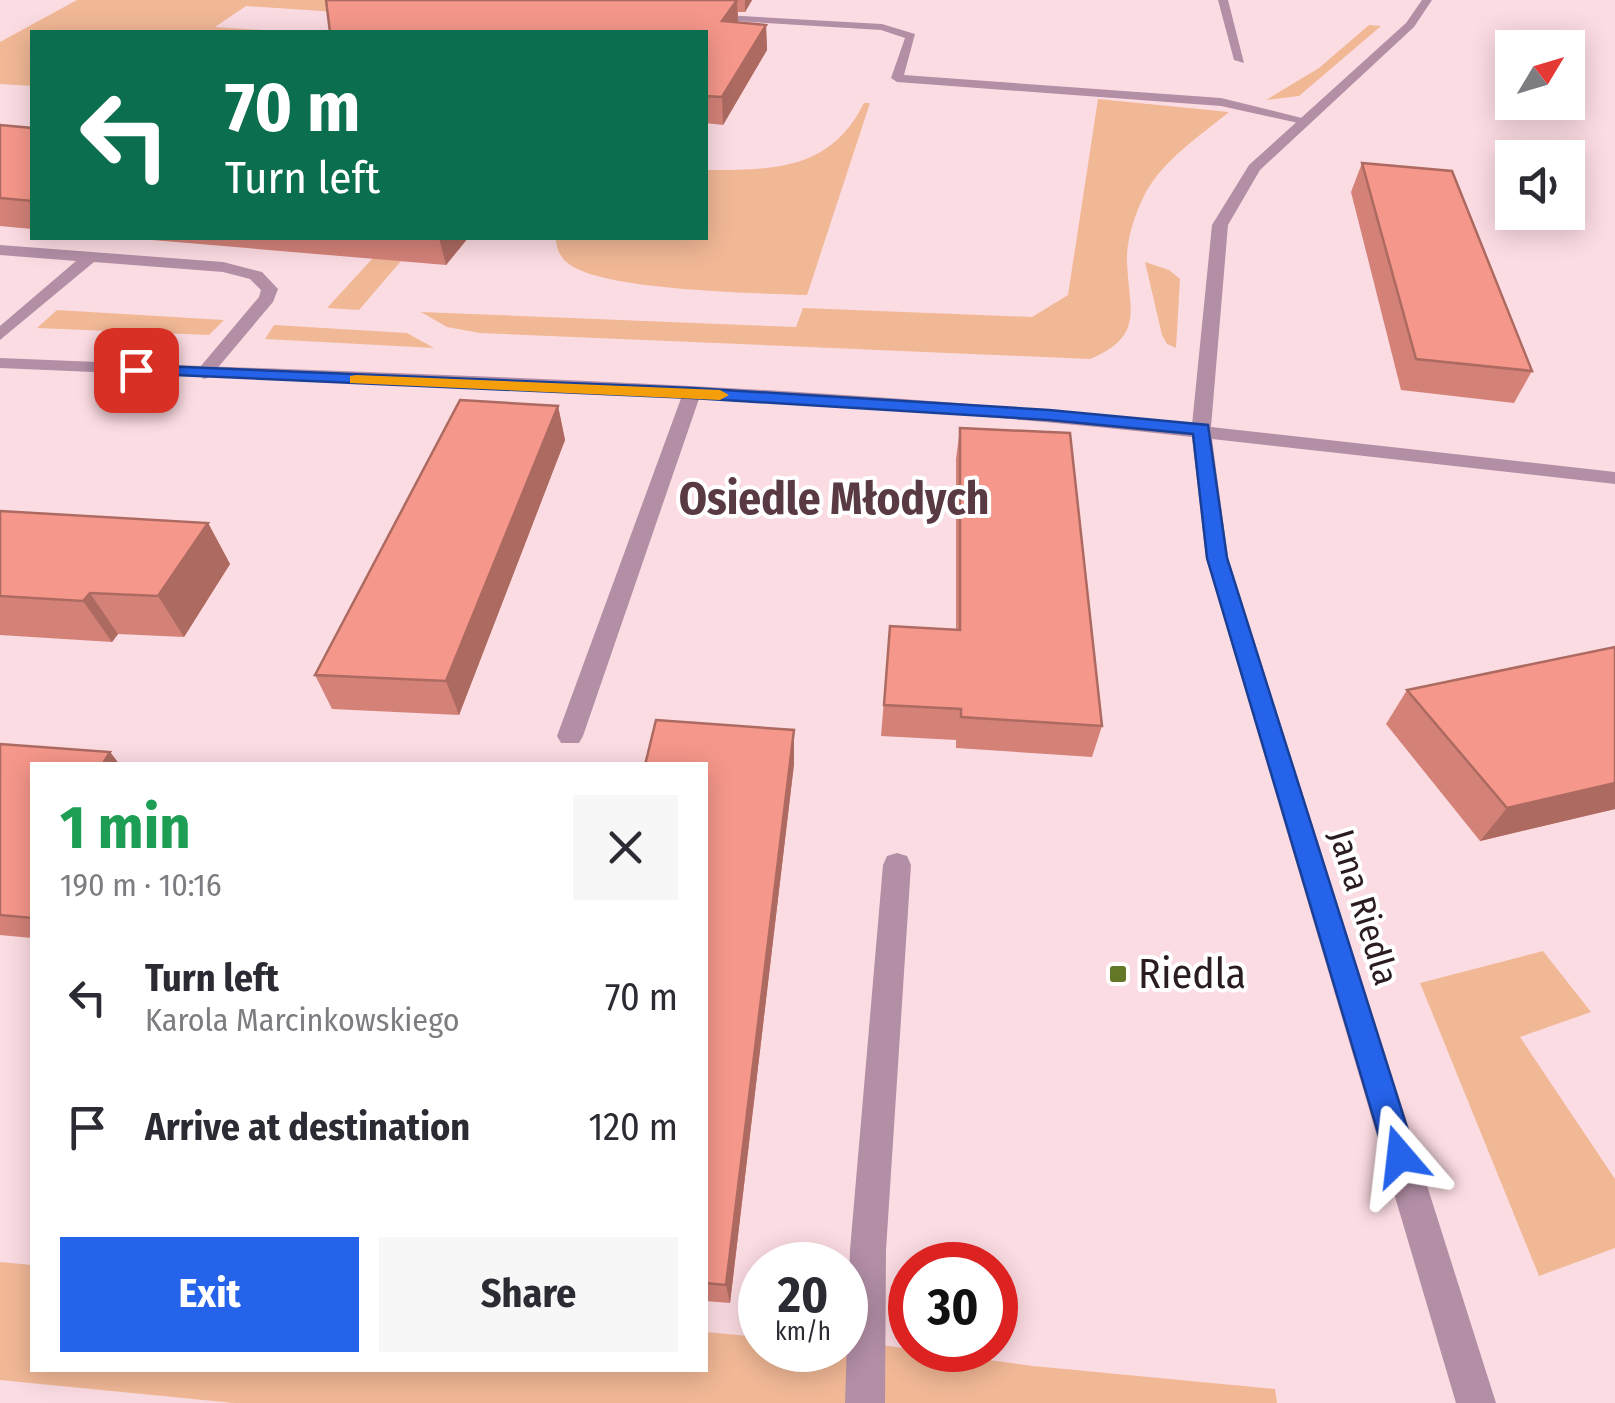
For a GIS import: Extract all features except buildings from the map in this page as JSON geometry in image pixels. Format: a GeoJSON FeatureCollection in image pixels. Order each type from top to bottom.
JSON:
{"type":"FeatureCollection","features":[{"type":"Feature","properties":{"kind":"street"},"geometry":{"type":"LineString","coordinates":[[1223,0],[1240,60]]}},
{"type":"Feature","properties":{"kind":"street","name":"Jana Riedla"},"geometry":{"type":"LineString","coordinates":[[1427,0],[1410,25],[1254,168],[1220,225],[1202,429],[1217,558],[1476,1403]]}},
{"type":"Feature","properties":{"kind":"street"},"geometry":{"type":"LineString","coordinates":[[684,16],[882,27],[912,36],[897,78],[1221,102],[1303,120]]}},
{"type":"Feature","properties":{"kind":"street"},"geometry":{"type":"LineString","coordinates":[[0,250],[223,267],[246,271],[265,281],[270,289],[267,298],[204,373]]}},
{"type":"Feature","properties":{"kind":"street"},"geometry":{"type":"LineString","coordinates":[[0,335],[90,257]]}},
{"type":"Feature","properties":{"kind":"street"},"geometry":{"type":"LineString","coordinates":[[0,363],[692,393],[1049,415],[1202,429],[1615,478]]}},
{"type":"Feature","properties":{"kind":"street"},"geometry":{"type":"LineString","coordinates":[[570,736],[692,393]]}},
{"type":"Feature","properties":{"kind":"street"},"geometry":{"type":"LineString","coordinates":[[865,1403],[868,1250],[897,865]]}},
{"type":"Feature","properties":{"kind":"shaded area"},"geometry":{"type":"Polygon","coordinates":[[[77,0],[326,0],[396,16],[246,6],[215,27],[262,30],[30,30],[30,86],[0,84],[0,42],[77,0]]]}},
{"type":"Feature","properties":{"kind":"shaded area"},"geometry":{"type":"Polygon","coordinates":[[[1369,25],[1381,26],[1299,96],[1266,100],[1319,68],[1369,25]]]}},
{"type":"Feature","properties":{"kind":"shaded area"},"geometry":{"type":"Polygon","coordinates":[[[1098,99],[1229,112],[1172,159],[1145,194],[1128,245],[1130,320],[1119,341],[1090,359],[480,333],[447,327],[421,312],[796,327],[803,308],[1032,317],[1068,295],[1098,99]]]}},
{"type":"Feature","properties":{"kind":"shaded area"},"geometry":{"type":"Polygon","coordinates":[[[864,103],[870,103],[807,295],[683,289],[614,280],[587,273],[569,264],[559,253],[556,240],[708,240],[708,170],[754,169],[797,162],[817,154],[850,125],[864,103]]]}},
{"type":"Feature","properties":{"kind":"shaded area"},"geometry":{"type":"Polygon","coordinates":[[[373,258],[401,261],[359,310],[327,308],[373,258]]]}},
{"type":"Feature","properties":{"kind":"shaded area"},"geometry":{"type":"Polygon","coordinates":[[[1145,262],[1169,270],[1180,279],[1176,348],[1167,344],[1162,335],[1145,262]]]}},
{"type":"Feature","properties":{"kind":"shaded area"},"geometry":{"type":"Polygon","coordinates":[[[57,310],[224,320],[209,335],[37,328],[57,310]]]}},
{"type":"Feature","properties":{"kind":"shaded area"},"geometry":{"type":"Polygon","coordinates":[[[274,325],[407,333],[434,348],[265,339],[274,325]]]}},
{"type":"Feature","properties":{"kind":"shaded area"},"geometry":{"type":"Polygon","coordinates":[[[1543,951],[1591,1012],[1520,1037],[1615,1179],[1615,1248],[1539,1276],[1420,983],[1543,951]]]}},
{"type":"Feature","properties":{"kind":"shaded area"},"geometry":{"type":"Polygon","coordinates":[[[0,1262],[30,1265],[30,1372],[708,1372],[708,1332],[738,1335],[738,1372],[868,1372],[868,1343],[888,1346],[888,1372],[1018,1372],[1018,1364],[1275,1389],[1277,1403],[234,1403],[0,1380],[0,1262]]]}},
{"type":"Feature","properties":{"kind":"slow traffic"},"geometry":{"type":"LineString","coordinates":[[356,380],[720,395]]}},
{"type":"Feature","properties":{"kind":"place","name":"Riedla"},"geometry":{"type":"Point","coordinates":[1118,974]}},
{"type":"Feature","properties":{"kind":"district","name":"Osiedle Młodych"},"geometry":{"type":"Point","coordinates":[834,499]}},
{"type":"Feature","properties":{"kind":"route"},"geometry":{"type":"LineString","coordinates":[[136,370],[692,393],[1049,415],[1202,429],[1217,558],[1400,1156]]}}]}
